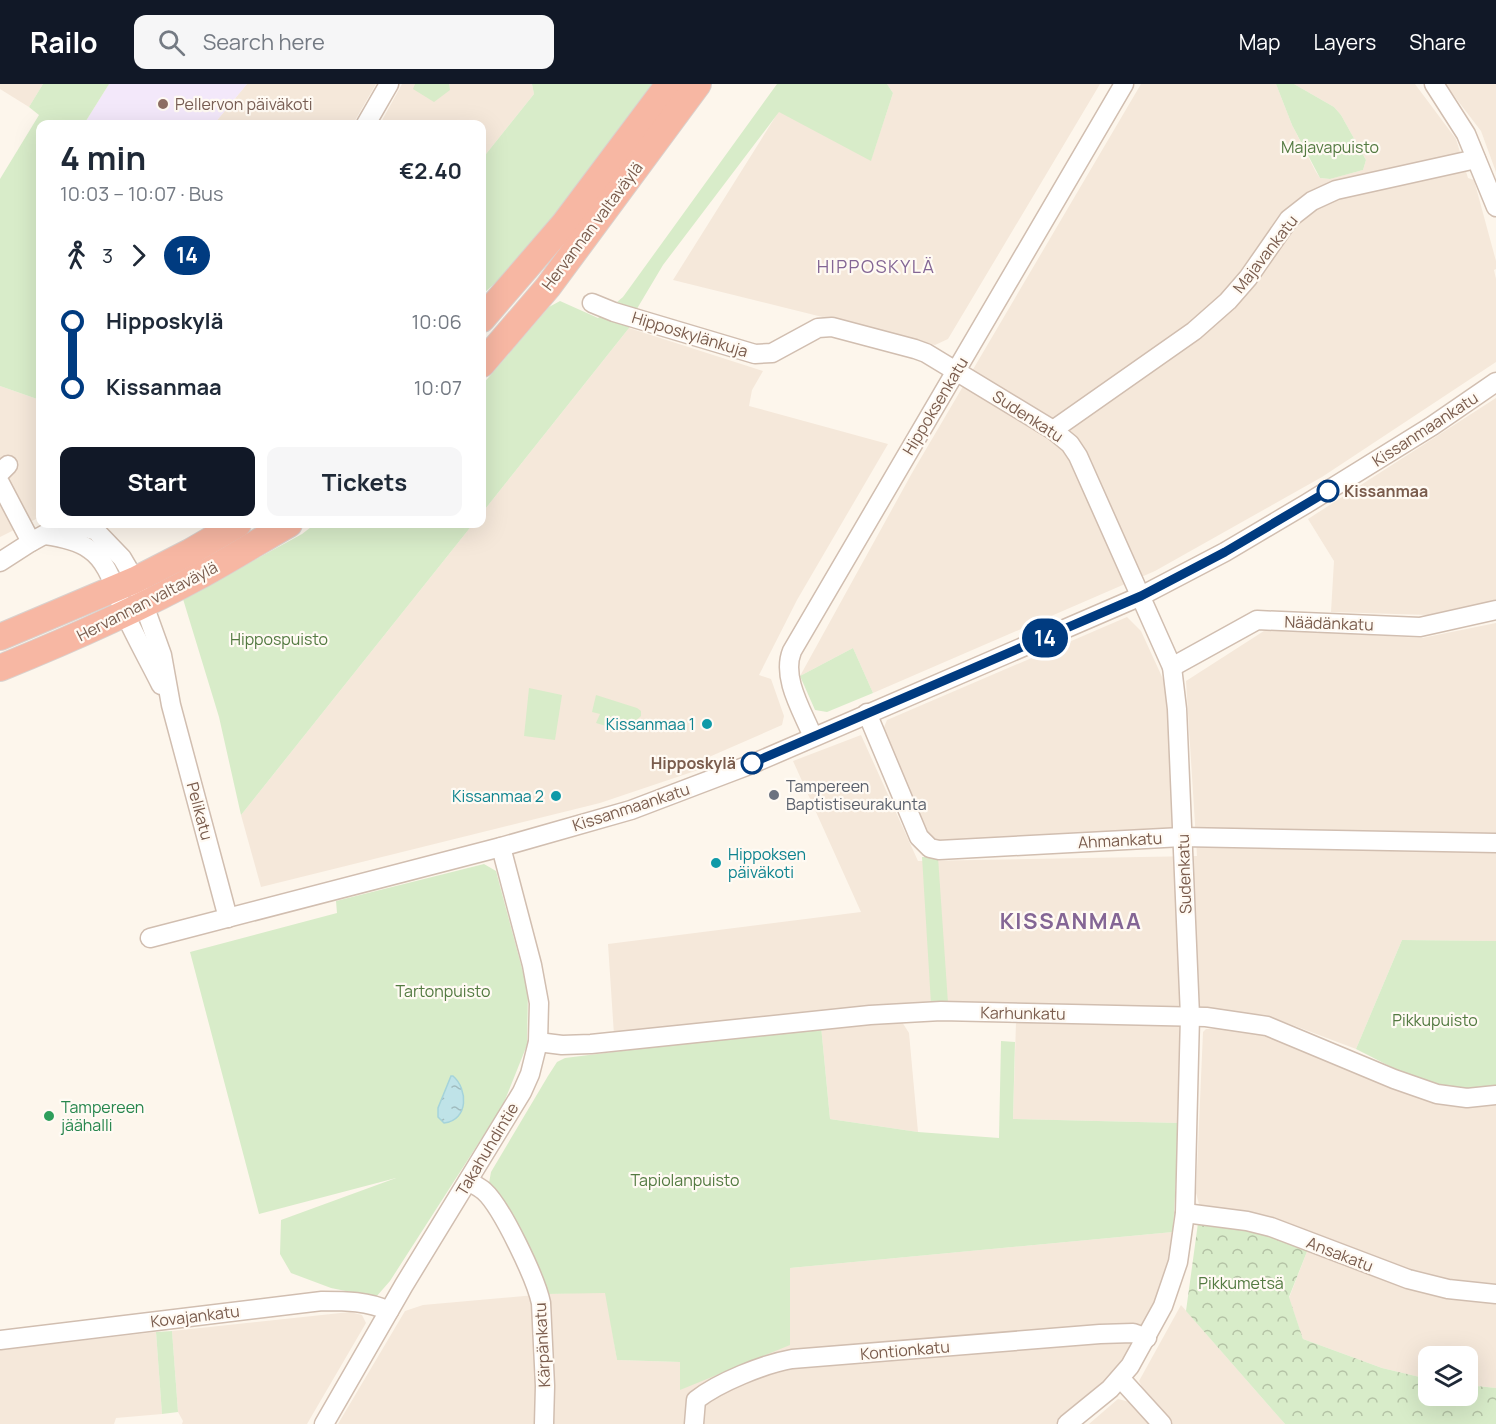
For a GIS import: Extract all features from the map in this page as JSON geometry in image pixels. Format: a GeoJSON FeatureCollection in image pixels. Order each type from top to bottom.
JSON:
{"type":"FeatureCollection","features":[{"type":"Feature","properties":{"kind":"highway","name":"Hervannan valtaväylä"},"geometry":{"type":"LineString","coordinates":[[486,315],[564,224],[669,84]]}},
{"type":"Feature","properties":{"kind":"highway","name":"Hervannan valtaväylä"},"geometry":{"type":"LineString","coordinates":[[486,359],[548,287],[698,84]]}},
{"type":"Feature","properties":{"kind":"highway","name":"Hervannan valtaväylä"},"geometry":{"type":"LineString","coordinates":[[0,637],[125,584],[190,552],[231,528]]}},
{"type":"Feature","properties":{"kind":"highway","name":"Hervannan valtaväylä"},"geometry":{"type":"LineString","coordinates":[[0,668],[135,609],[203,574],[282,528]]}},
{"type":"Feature","properties":{"kind":"street"},"geometry":{"type":"LineString","coordinates":[[368,120],[389,84]]}},
{"type":"Feature","properties":{"kind":"street","name":"Hippoksenkatu"},"geometry":{"type":"LineString","coordinates":[[813,737],[791,683],[790,655],[1124,84]]}},
{"type":"Feature","properties":{"kind":"street"},"geometry":{"type":"LineString","coordinates":[[1434,84],[1467,134],[1496,207]]}},
{"type":"Feature","properties":{"kind":"street","name":"Majavankatu"},"geometry":{"type":"LineString","coordinates":[[1053,430],[1211,317],[1248,278],[1289,219],[1312,201],[1336,190],[1476,159]]}},
{"type":"Feature","properties":{"kind":"street","name":"Hipposkylänkuja"},"geometry":{"type":"LineString","coordinates":[[592,303],[614,312],[755,354],[772,353],[818,328],[832,327],[915,349],[956,371]]}},
{"type":"Feature","properties":{"kind":"street","name":"Sudenkatu"},"geometry":{"type":"LineString","coordinates":[[956,371],[1053,430],[1070,444],[1078,456],[1172,667],[1177,709],[1190,1016],[1185,1213],[1176,1269],[1163,1306],[1147,1338],[1121,1379],[1067,1424]]}},
{"type":"Feature","properties":{"kind":"street","name":"Kissanmaankatu"},"geometry":{"type":"LineString","coordinates":[[150,938],[501,847],[645,806],[752,764],[1141,596],[1225,552],[1306,504],[1432,426],[1496,382]]}},
{"type":"Feature","properties":{"kind":"street"},"geometry":{"type":"LineString","coordinates":[[0,483],[38,539]]}},
{"type":"Feature","properties":{"kind":"street","name":"Pelikatu"},"geometry":{"type":"LineString","coordinates":[[0,562],[57,528]]}},
{"type":"Feature","properties":{"kind":"street","name":"Pelikatu"},"geometry":{"type":"LineString","coordinates":[[86,528],[96,531],[122,558],[125,584],[171,705],[228,918]]}},
{"type":"Feature","properties":{"kind":"street","name":"Näädänkatu"},"geometry":{"type":"LineString","coordinates":[[1172,667],[1257,620],[1420,627],[1496,610]]}},
{"type":"Feature","properties":{"kind":"street","name":"Ahmankatu"},"geometry":{"type":"LineString","coordinates":[[867,713],[919,837],[930,848],[939,850],[1182,837],[1496,843]]}},
{"type":"Feature","properties":{"kind":"street","name":"Takahuhdintie"},"geometry":{"type":"LineString","coordinates":[[324,1424],[389,1311],[522,1092],[530,1074],[538,1042],[539,1003],[501,847]]}},
{"type":"Feature","properties":{"kind":"street","name":"Karhunkatu"},"geometry":{"type":"LineString","coordinates":[[538,1042],[562,1045],[591,1044],[870,1015],[940,1011],[1190,1016],[1251,1022],[1267,1026],[1394,1079],[1437,1094],[1467,1098],[1496,1095]]}},
{"type":"Feature","properties":{"kind":"street","name":"Kärpänkatu"},"geometry":{"type":"LineString","coordinates":[[468,1181],[485,1191],[495,1206],[530,1270],[538,1291],[541,1303],[545,1386],[544,1424]]}},
{"type":"Feature","properties":{"kind":"street","name":"Ansakatu"},"geometry":{"type":"LineString","coordinates":[[1185,1213],[1247,1221],[1271,1227],[1408,1279],[1448,1289],[1496,1294]]}},
{"type":"Feature","properties":{"kind":"street","name":"Kovajankatu"},"geometry":{"type":"LineString","coordinates":[[0,1340],[322,1301],[354,1301],[379,1306],[389,1311]]}},
{"type":"Feature","properties":{"kind":"street","name":"Kontionkatu"},"geometry":{"type":"LineString","coordinates":[[694,1424],[696,1400],[708,1390],[771,1364],[792,1359],[1100,1334],[1133,1333],[1147,1338]]}},
{"type":"Feature","properties":{"kind":"street"},"geometry":{"type":"LineString","coordinates":[[1121,1379],[1162,1424]]}},
{"type":"Feature","properties":{"kind":"shaded area"},"geometry":{"type":"Polygon","coordinates":[[[0,84],[43,84],[29,107],[0,89],[0,84]]]}},
{"type":"Feature","properties":{"kind":"shaded area","name":"Pellervon päiväkoti"},"geometry":{"type":"Polygon","coordinates":[[[109,84],[247,84],[217,120],[86,120],[109,84]]]}},
{"type":"Feature","properties":{"kind":"shaded area"},"geometry":{"type":"Polygon","coordinates":[[[247,84],[376,84],[355,120],[217,120],[247,84]]]}},
{"type":"Feature","properties":{"kind":"shaded area"},"geometry":{"type":"Polygon","coordinates":[[[402,84],[532,84],[534,94],[486,154],[486,120],[382,120],[402,84]]]}},
{"type":"Feature","properties":{"kind":"shaded area"},"geometry":{"type":"Polygon","coordinates":[[[887,84],[1100,84],[948,339],[935,345],[673,280],[779,111],[871,160],[893,93],[887,84]]]}},
{"type":"Feature","properties":{"kind":"shaded area"},"geometry":{"type":"Polygon","coordinates":[[[1141,84],[1276,84],[1292,125],[1316,172],[1320,178],[1329,179],[1363,170],[1366,160],[1341,115],[1334,107],[1294,84],[1415,84],[1456,139],[1468,178],[1474,180],[1496,261],[1494,270],[1496,279],[1496,362],[1322,477],[1155,571],[873,693],[853,648],[800,676],[912,473],[1141,84]]]}},
{"type":"Feature","properties":{"kind":"shaded area"},"geometry":{"type":"Polygon","coordinates":[[[1445,84],[1496,84],[1496,172],[1481,131],[1445,84]]]}},
{"type":"Feature","properties":{"kind":"shaded area"},"geometry":{"type":"Polygon","coordinates":[[[629,328],[763,371],[752,390],[749,406],[888,444],[797,600],[759,675],[771,679],[784,716],[782,725],[709,757],[698,770],[600,803],[261,887],[241,815],[470,528],[486,528],[486,508],[629,328]]]}},
{"type":"Feature","properties":{"kind":"shaded area"},"geometry":{"type":"Polygon","coordinates":[[[0,386],[36,399],[36,519],[0,537],[0,386]]]}},
{"type":"Feature","properties":{"kind":"shaded area"},"geometry":{"type":"Polygon","coordinates":[[[1496,398],[1496,600],[1428,615],[1331,612],[1334,561],[1308,519],[1496,398]]]}},
{"type":"Feature","properties":{"kind":"shaded area"},"geometry":{"type":"Polygon","coordinates":[[[1127,617],[1141,631],[1169,692],[1176,821],[1172,829],[939,844],[926,836],[882,732],[887,720],[1127,617]]]}},
{"type":"Feature","properties":{"kind":"shaded area"},"geometry":{"type":"Polygon","coordinates":[[[1496,623],[1496,941],[1402,940],[1356,1049],[1266,1015],[1176,1007],[948,1003],[614,1035],[608,944],[861,912],[793,761],[861,735],[918,861],[1197,856],[1186,681],[1267,629],[1422,638],[1496,623]]]}},
{"type":"Feature","properties":{"kind":"shaded area"},"geometry":{"type":"Polygon","coordinates":[[[902,1022],[909,1033],[918,1132],[830,1119],[821,1026],[902,1022]]]}},
{"type":"Feature","properties":{"kind":"shaded area"},"geometry":{"type":"Polygon","coordinates":[[[1016,1022],[1174,1023],[1179,1026],[1179,1123],[1013,1119],[1016,1022]]]}},
{"type":"Feature","properties":{"kind":"shaded area"},"geometry":{"type":"Polygon","coordinates":[[[1252,1028],[1496,1101],[1496,1288],[1462,1287],[1200,1208],[1196,1193],[1203,1032],[1206,1029],[1252,1028]]]}},
{"type":"Feature","properties":{"kind":"shaded area"},"geometry":{"type":"Polygon","coordinates":[[[1173,1232],[1167,1266],[1159,1292],[1148,1319],[1125,1357],[1110,1376],[1056,1424],[338,1424],[405,1311],[423,1305],[546,1294],[606,1292],[617,1360],[680,1362],[680,1389],[790,1268],[1173,1232]]]}},
{"type":"Feature","properties":{"kind":"shaded area"},"geometry":{"type":"Polygon","coordinates":[[[1308,1249],[1451,1299],[1496,1300],[1496,1388],[1478,1386],[1478,1346],[1418,1346],[1418,1377],[1382,1368],[1303,1339],[1289,1298],[1308,1249]]]}},
{"type":"Feature","properties":{"kind":"shaded area"},"geometry":{"type":"Polygon","coordinates":[[[1181,1305],[1285,1424],[1170,1424],[1147,1397],[1139,1381],[1181,1305]]]}},
{"type":"Feature","properties":{"kind":"shaded area"},"geometry":{"type":"Polygon","coordinates":[[[350,1312],[362,1315],[366,1323],[307,1424],[182,1424],[183,1421],[178,1412],[172,1331],[350,1312]]]}},
{"type":"Feature","properties":{"kind":"shaded area"},"geometry":{"type":"Polygon","coordinates":[[[156,1332],[162,1414],[116,1418],[114,1424],[0,1424],[0,1350],[156,1332]]]}},
{"type":"Feature","properties":{"kind":"shaded area"},"geometry":{"type":"Polygon","coordinates":[[[1118,1399],[1134,1403],[1152,1424],[1089,1424],[1118,1399]]]}},
{"type":"Feature","properties":{"kind":"green space"},"geometry":{"type":"Polygon","coordinates":[[[43,84],[109,84],[86,120],[36,120],[36,399],[0,386],[0,179],[39,115],[29,107],[43,84]]]}},
{"type":"Feature","properties":{"kind":"green space"},"geometry":{"type":"Polygon","coordinates":[[[415,84],[449,84],[450,90],[434,102],[413,89],[415,84]]]}},
{"type":"Feature","properties":{"kind":"green space"},"geometry":{"type":"Polygon","coordinates":[[[532,84],[654,84],[525,255],[486,291],[486,154],[534,94],[532,84]]]}},
{"type":"Feature","properties":{"kind":"green space"},"geometry":{"type":"Polygon","coordinates":[[[777,84],[887,84],[893,93],[871,161],[779,112],[663,265],[638,307],[629,328],[486,508],[486,380],[549,307],[560,301],[598,318],[623,297],[777,84]]]}},
{"type":"Feature","properties":{"kind":"green space","name":"Majavapuisto"},"geometry":{"type":"Polygon","coordinates":[[[1276,84],[1294,84],[1334,107],[1341,115],[1366,160],[1363,170],[1330,179],[1320,178],[1292,125],[1276,84]]]}},
{"type":"Feature","properties":{"kind":"green space","name":"Hippospuisto"},"geometry":{"type":"Polygon","coordinates":[[[310,528],[470,528],[241,815],[219,717],[183,599],[310,528]]]}},
{"type":"Feature","properties":{"kind":"green space"},"geometry":{"type":"Polygon","coordinates":[[[853,648],[873,693],[827,712],[815,710],[800,676],[853,648]]]}},
{"type":"Feature","properties":{"kind":"green space"},"geometry":{"type":"Polygon","coordinates":[[[529,688],[562,695],[555,740],[524,736],[529,688]]]}},
{"type":"Feature","properties":{"kind":"green space"},"geometry":{"type":"Polygon","coordinates":[[[596,695],[637,708],[641,711],[641,716],[633,723],[608,717],[606,726],[596,723],[600,714],[592,712],[596,695]]]}},
{"type":"Feature","properties":{"kind":"green space"},"geometry":{"type":"Polygon","coordinates":[[[922,857],[938,857],[948,1003],[931,1004],[922,857]]]}},
{"type":"Feature","properties":{"kind":"green space","name":"Tartonpuisto"},"geometry":{"type":"Polygon","coordinates":[[[484,864],[496,871],[528,991],[527,1045],[503,1105],[390,1281],[376,1297],[331,1288],[291,1273],[280,1254],[281,1220],[396,1178],[259,1214],[190,952],[337,913],[336,901],[484,864]]]}},
{"type":"Feature","properties":{"kind":"green space","name":"Pikkupuisto"},"geometry":{"type":"Polygon","coordinates":[[[1402,940],[1496,941],[1496,1087],[1478,1091],[1460,1091],[1442,1087],[1406,1074],[1356,1049],[1402,940]]]}},
{"type":"Feature","properties":{"kind":"green space","name":"Tapiolanpuisto"},"geometry":{"type":"Polygon","coordinates":[[[821,1026],[830,1119],[918,1132],[999,1138],[1001,1041],[1015,1042],[1013,1119],[1179,1123],[1173,1232],[790,1268],[790,1345],[680,1390],[680,1362],[617,1360],[605,1293],[546,1294],[489,1183],[491,1172],[548,1076],[557,1062],[565,1058],[821,1026]]]}},
{"type":"Feature","properties":{"kind":"green space","name":"Pikkumetsä"},"geometry":{"type":"Polygon","coordinates":[[[1208,1222],[1268,1233],[1308,1249],[1289,1297],[1303,1339],[1382,1368],[1418,1377],[1418,1406],[1478,1406],[1478,1386],[1496,1388],[1496,1424],[1285,1424],[1186,1311],[1198,1223],[1208,1222]]]}},
{"type":"Feature","properties":{"kind":"green space"},"geometry":{"type":"Polygon","coordinates":[[[172,1331],[178,1412],[162,1414],[156,1332],[172,1331]]]}},
{"type":"Feature","properties":{"kind":"water"},"geometry":{"type":"Polygon","coordinates":[[[451,1076],[461,1088],[464,1103],[458,1116],[444,1123],[438,1117],[438,1108],[451,1076]]]}},
{"type":"Feature","properties":{"kind":"bus line","name":"14"},"geometry":{"type":"LineString","coordinates":[[752,763],[1141,596],[1225,552],[1328,491]]}},
{"type":"Feature","properties":{"kind":"place","name":"Pellervon päiväkoti"},"geometry":{"type":"Point","coordinates":[163,104]}},
{"type":"Feature","properties":{"kind":"place","name":"Kissanmaa"},"geometry":{"type":"Point","coordinates":[1328,491]}},
{"type":"Feature","properties":{"kind":"place","name":"Kissanmaa 1"},"geometry":{"type":"Point","coordinates":[707,724]}},
{"type":"Feature","properties":{"kind":"place","name":"Hipposkylä"},"geometry":{"type":"Point","coordinates":[752,763]}},
{"type":"Feature","properties":{"kind":"place","name":"Tampereen Baptistiseurakunta"},"geometry":{"type":"Point","coordinates":[774,795]}},
{"type":"Feature","properties":{"kind":"place","name":"Kissanmaa 2"},"geometry":{"type":"Point","coordinates":[556,796]}},
{"type":"Feature","properties":{"kind":"place","name":"Hippoksen päiväkoti"},"geometry":{"type":"Point","coordinates":[716,863]}},
{"type":"Feature","properties":{"kind":"place","name":"Tampereen jäähalli"},"geometry":{"type":"Point","coordinates":[49,1116]}},
{"type":"Feature","properties":{"kind":"district","name":"HIPPOSKYLÄ"},"geometry":{"type":"Point","coordinates":[876,266]}},
{"type":"Feature","properties":{"kind":"district","name":"KISSANMAA"},"geometry":{"type":"Point","coordinates":[1071,921]}}]}
